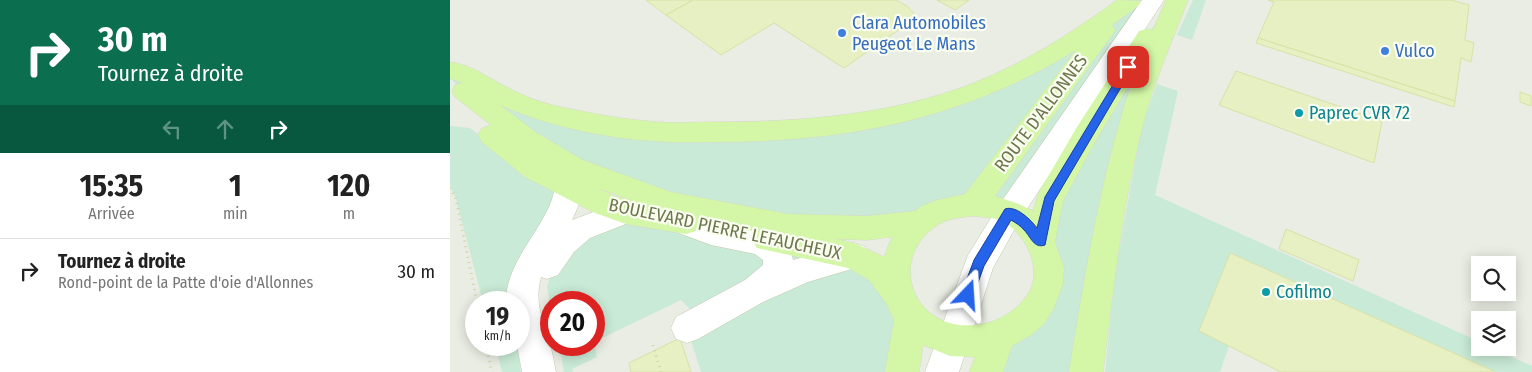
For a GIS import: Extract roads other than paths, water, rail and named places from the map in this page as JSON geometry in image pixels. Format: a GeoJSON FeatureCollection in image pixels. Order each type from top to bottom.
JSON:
{"type":"FeatureCollection","features":[{"type":"Feature","properties":{"kind":"main road"},"geometry":{"type":"LineString","coordinates":[[450,70],[458,70],[501,96],[562,116],[646,131],[745,134],[830,128],[898,115],[974,94],[1032,66],[1100,26],[1138,0]]}},
{"type":"Feature","properties":{"kind":"main road","name":"ROUTE D'ALLONNES"},"geometry":{"type":"LineString","coordinates":[[973,204],[1100,35],[1138,0]]}},
{"type":"Feature","properties":{"kind":"main road"},"geometry":{"type":"LineString","coordinates":[[1041,242],[1049,200],[1086,134],[1170,0]]}},
{"type":"Feature","properties":{"kind":"main road"},"geometry":{"type":"LineString","coordinates":[[1086,372],[1104,242],[1131,125],[1146,72],[1177,0]]}},
{"type":"Feature","properties":{"kind":"main road","name":"BOULEVARD PIERRE LEFAUCHEUX"},"geometry":{"type":"LineString","coordinates":[[450,78],[466,94],[528,140],[573,168],[670,202],[788,226],[867,228],[922,222]]}},
{"type":"Feature","properties":{"kind":"main road","name":"BOULEVARD PIERRE LEFAUCHEUX"},"geometry":{"type":"LineString","coordinates":[[450,103],[534,169],[605,205],[626,212],[678,220],[854,256],[880,270],[904,305],[931,333],[946,357]]}},
{"type":"Feature","properties":{"kind":"main road"},"geometry":{"type":"LineString","coordinates":[[902,372],[904,305],[895,266],[904,242],[912,230],[922,222],[946,209],[973,204],[992,206],[1009,213],[1028,225],[1041,242],[1046,254],[1049,280],[1037,309],[1014,331],[999,337],[976,342],[946,357]]}},
{"type":"Feature","properties":{"kind":"main road"},"geometry":{"type":"LineString","coordinates":[[986,372],[999,337]]}},
{"type":"Feature","properties":{"kind":"street"},"geometry":{"type":"LineString","coordinates":[[946,357],[979,264],[1138,0]]}},
{"type":"Feature","properties":{"kind":"street"},"geometry":{"type":"LineString","coordinates":[[536,359],[522,308],[524,280],[545,238],[562,213],[569,186]]}},
{"type":"Feature","properties":{"kind":"street"},"geometry":{"type":"LineString","coordinates":[[536,359],[540,280],[558,248],[571,234],[584,226],[626,212]]}},
{"type":"Feature","properties":{"kind":"street"},"geometry":{"type":"LineString","coordinates":[[678,220],[711,233],[762,243],[777,253],[779,264],[775,274],[752,292]]}},
{"type":"Feature","properties":{"kind":"street"},"geometry":{"type":"LineString","coordinates":[[687,328],[752,292],[803,270],[854,256]]}},
{"type":"Feature","properties":{"kind":"place","name":"Clara Automobiles Peugeot Le Mans"},"geometry":{"type":"Point","coordinates":[842,33]}},
{"type":"Feature","properties":{"kind":"place","name":"Vulco"},"geometry":{"type":"Point","coordinates":[1385,51]}},
{"type":"Feature","properties":{"kind":"place","name":"Paprec CVR 72"},"geometry":{"type":"Point","coordinates":[1299,113]}},
{"type":"Feature","properties":{"kind":"place","name":"Cofilmo"},"geometry":{"type":"Point","coordinates":[1266,292]}}]}
